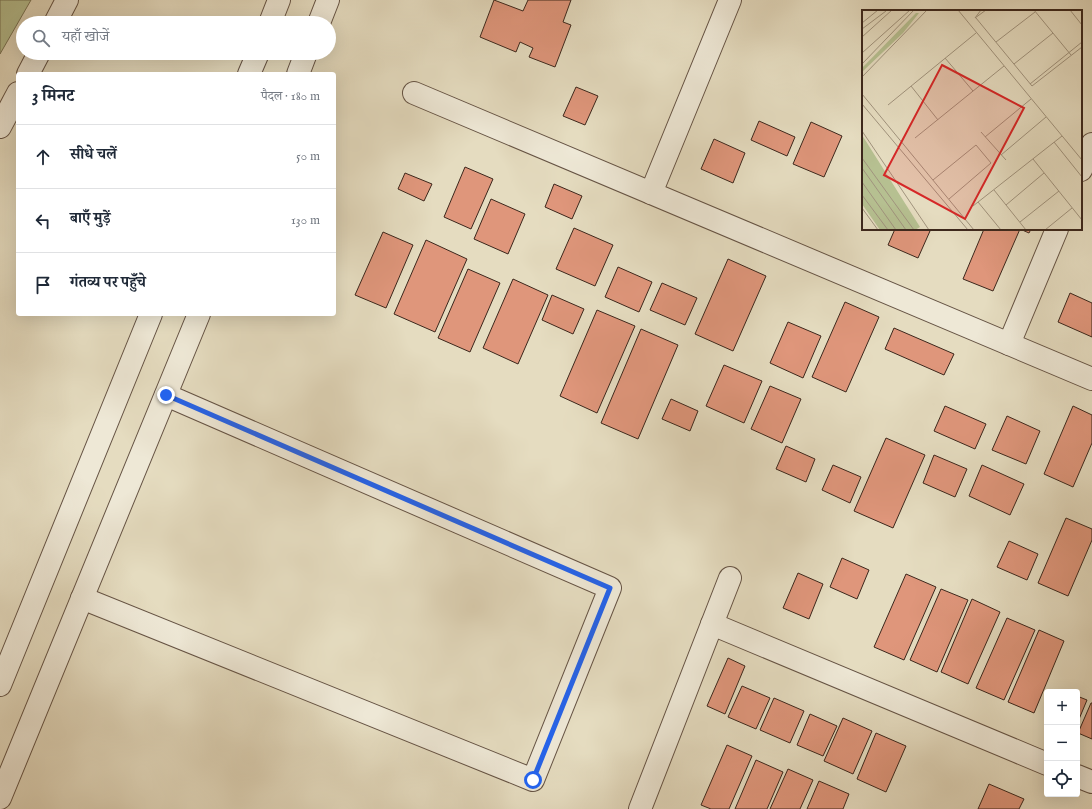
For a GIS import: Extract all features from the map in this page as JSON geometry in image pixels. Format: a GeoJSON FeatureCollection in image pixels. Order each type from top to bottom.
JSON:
{"type":"FeatureCollection","features":[{"type":"Feature","properties":{"kind":"street"},"geometry":{"type":"LineString","coordinates":[[59,16],[67,0]]}},
{"type":"Feature","properties":{"kind":"street"},"geometry":{"type":"LineString","coordinates":[[273,16],[279,0]]}},
{"type":"Feature","properties":{"kind":"street"},"geometry":{"type":"LineString","coordinates":[[322,16],[328,0]]}},
{"type":"Feature","properties":{"kind":"street"},"geometry":{"type":"LineString","coordinates":[[650,193],[730,0]]}},
{"type":"Feature","properties":{"kind":"street"},"geometry":{"type":"LineString","coordinates":[[29,72],[35,60]]}},
{"type":"Feature","properties":{"kind":"street"},"geometry":{"type":"LineString","coordinates":[[250,72],[255,60]]}},
{"type":"Feature","properties":{"kind":"street"},"geometry":{"type":"LineString","coordinates":[[299,72],[303,60]]}},
{"type":"Feature","properties":{"kind":"street"},"geometry":{"type":"LineString","coordinates":[[414,93],[1092,379]]}},
{"type":"Feature","properties":{"kind":"street"},"geometry":{"type":"LineString","coordinates":[[0,127],[16,97]]}},
{"type":"Feature","properties":{"kind":"street"},"geometry":{"type":"LineString","coordinates":[[1082,168],[1092,144]]}},
{"type":"Feature","properties":{"kind":"street"},"geometry":{"type":"LineString","coordinates":[[1009,344],[1056,230]]}},
{"type":"Feature","properties":{"kind":"street"},"geometry":{"type":"LineString","coordinates":[[0,685],[150,316]]}},
{"type":"Feature","properties":{"kind":"street"},"geometry":{"type":"LineString","coordinates":[[0,798],[198,316]]}},
{"type":"Feature","properties":{"kind":"street"},"geometry":{"type":"LineString","coordinates":[[82,598],[533,780],[610,588],[166,395]]}},
{"type":"Feature","properties":{"kind":"street"},"geometry":{"type":"LineString","coordinates":[[640,809],[730,578]]}},
{"type":"Feature","properties":{"kind":"street"},"geometry":{"type":"LineString","coordinates":[[712,624],[1044,763]]}},
{"type":"Feature","properties":{"kind":"street"},"geometry":{"type":"LineString","coordinates":[[1080,777],[1092,782]]}},
{"type":"Feature","properties":{"kind":"green space"},"geometry":{"type":"Polygon","coordinates":[[[0,0],[31,0],[22,16],[16,16],[16,26],[0,54],[0,0]]]}},
{"type":"Feature","properties":{"kind":"building"},"geometry":{"type":"Polygon","coordinates":[[[494,0],[523,11],[528,0],[571,0],[563,22],[571,25],[555,67],[529,57],[533,48],[520,42],[516,52],[480,37],[494,0]]]}},
{"type":"Feature","properties":{"kind":"building"},"geometry":{"type":"Polygon","coordinates":[[[576,87],[598,96],[585,125],[563,116],[576,87]]]}},
{"type":"Feature","properties":{"kind":"building"},"geometry":{"type":"Polygon","coordinates":[[[759,121],[795,137],[787,156],[751,140],[759,121]]]}},
{"type":"Feature","properties":{"kind":"building"},"geometry":{"type":"Polygon","coordinates":[[[811,122],[842,136],[824,177],[793,164],[811,122]]]}},
{"type":"Feature","properties":{"kind":"building"},"geometry":{"type":"Polygon","coordinates":[[[714,139],[745,153],[733,183],[701,169],[714,139]]]}},
{"type":"Feature","properties":{"kind":"building"},"geometry":{"type":"Polygon","coordinates":[[[465,167],[493,179],[471,229],[444,217],[465,167]]]}},
{"type":"Feature","properties":{"kind":"building"},"geometry":{"type":"Polygon","coordinates":[[[405,173],[432,184],[424,201],[398,189],[405,173]]]}},
{"type":"Feature","properties":{"kind":"building"},"geometry":{"type":"Polygon","coordinates":[[[554,184],[582,196],[572,219],[545,207],[554,184]]]}},
{"type":"Feature","properties":{"kind":"building"},"geometry":{"type":"Polygon","coordinates":[[[491,199],[525,214],[508,254],[474,239],[491,199]]]}},
{"type":"Feature","properties":{"kind":"building"},"geometry":{"type":"Polygon","coordinates":[[[574,228],[613,245],[595,286],[556,269],[574,228]]]}},
{"type":"Feature","properties":{"kind":"building"},"geometry":{"type":"Polygon","coordinates":[[[895,230],[930,231],[918,258],[888,245],[895,230]]]}},
{"type":"Feature","properties":{"kind":"building"},"geometry":{"type":"Polygon","coordinates":[[[984,230],[1020,230],[993,291],[963,279],[984,230]]]}},
{"type":"Feature","properties":{"kind":"building"},"geometry":{"type":"Polygon","coordinates":[[[1022,230],[1030,230],[1029,233],[1022,230]]]}},
{"type":"Feature","properties":{"kind":"building"},"geometry":{"type":"Polygon","coordinates":[[[383,232],[413,245],[386,308],[355,295],[383,232]]]}},
{"type":"Feature","properties":{"kind":"building"},"geometry":{"type":"Polygon","coordinates":[[[426,240],[467,259],[435,332],[394,314],[426,240]]]}},
{"type":"Feature","properties":{"kind":"building"},"geometry":{"type":"Polygon","coordinates":[[[728,259],[766,276],[733,351],[695,334],[728,259]]]}},
{"type":"Feature","properties":{"kind":"building"},"geometry":{"type":"Polygon","coordinates":[[[618,267],[652,282],[639,312],[605,297],[618,267]]]}},
{"type":"Feature","properties":{"kind":"building"},"geometry":{"type":"Polygon","coordinates":[[[468,269],[500,283],[470,352],[438,338],[468,269]]]}},
{"type":"Feature","properties":{"kind":"building"},"geometry":{"type":"Polygon","coordinates":[[[513,279],[548,295],[518,364],[483,348],[513,279]]]}},
{"type":"Feature","properties":{"kind":"building"},"geometry":{"type":"Polygon","coordinates":[[[662,283],[697,298],[685,325],[650,310],[662,283]]]}},
{"type":"Feature","properties":{"kind":"building"},"geometry":{"type":"Polygon","coordinates":[[[1070,293],[1092,303],[1092,337],[1058,322],[1070,293]]]}},
{"type":"Feature","properties":{"kind":"building"},"geometry":{"type":"Polygon","coordinates":[[[552,295],[584,309],[573,334],[542,320],[552,295]]]}},
{"type":"Feature","properties":{"kind":"building"},"geometry":{"type":"Polygon","coordinates":[[[845,302],[879,317],[846,392],[812,377],[845,302]]]}},
{"type":"Feature","properties":{"kind":"building"},"geometry":{"type":"Polygon","coordinates":[[[597,310],[635,326],[597,413],[560,396],[597,310]]]}},
{"type":"Feature","properties":{"kind":"building"},"geometry":{"type":"Polygon","coordinates":[[[788,322],[821,336],[803,378],[770,363],[788,322]]]}},
{"type":"Feature","properties":{"kind":"building"},"geometry":{"type":"Polygon","coordinates":[[[894,328],[954,354],[944,375],[885,349],[894,328]]]}},
{"type":"Feature","properties":{"kind":"building"},"geometry":{"type":"Polygon","coordinates":[[[641,329],[678,345],[638,439],[601,423],[641,329]]]}},
{"type":"Feature","properties":{"kind":"building"},"geometry":{"type":"Polygon","coordinates":[[[724,365],[762,381],[744,423],[706,406],[724,365]]]}},
{"type":"Feature","properties":{"kind":"building"},"geometry":{"type":"Polygon","coordinates":[[[770,386],[801,399],[782,443],[751,429],[770,386]]]}},
{"type":"Feature","properties":{"kind":"building"},"geometry":{"type":"Polygon","coordinates":[[[671,399],[698,411],[690,431],[662,419],[671,399]]]}},
{"type":"Feature","properties":{"kind":"building"},"geometry":{"type":"Polygon","coordinates":[[[945,406],[986,424],[975,449],[934,431],[945,406]]]}},
{"type":"Feature","properties":{"kind":"building"},"geometry":{"type":"Polygon","coordinates":[[[1073,406],[1092,415],[1092,443],[1073,487],[1044,474],[1073,406]]]}},
{"type":"Feature","properties":{"kind":"building"},"geometry":{"type":"Polygon","coordinates":[[[1007,416],[1040,431],[1026,464],[992,450],[1007,416]]]}},
{"type":"Feature","properties":{"kind":"building"},"geometry":{"type":"Polygon","coordinates":[[[886,438],[925,455],[893,528],[854,511],[886,438]]]}},
{"type":"Feature","properties":{"kind":"building"},"geometry":{"type":"Polygon","coordinates":[[[786,446],[815,459],[806,482],[776,469],[786,446]]]}},
{"type":"Feature","properties":{"kind":"building"},"geometry":{"type":"Polygon","coordinates":[[[934,455],[967,469],[955,497],[923,483],[934,455]]]}},
{"type":"Feature","properties":{"kind":"building"},"geometry":{"type":"Polygon","coordinates":[[[833,465],[861,477],[850,503],[822,490],[833,465]]]}},
{"type":"Feature","properties":{"kind":"building"},"geometry":{"type":"Polygon","coordinates":[[[982,465],[1024,484],[1010,515],[969,496],[982,465]]]}},
{"type":"Feature","properties":{"kind":"building"},"geometry":{"type":"Polygon","coordinates":[[[1066,518],[1092,529],[1092,540],[1068,596],[1038,583],[1066,518]]]}},
{"type":"Feature","properties":{"kind":"building"},"geometry":{"type":"Polygon","coordinates":[[[1009,541],[1038,554],[1027,580],[997,567],[1009,541]]]}},
{"type":"Feature","properties":{"kind":"building"},"geometry":{"type":"Polygon","coordinates":[[[842,558],[869,570],[857,599],[830,587],[842,558]]]}},
{"type":"Feature","properties":{"kind":"building"},"geometry":{"type":"Polygon","coordinates":[[[798,573],[823,584],[809,619],[783,608],[798,573]]]}},
{"type":"Feature","properties":{"kind":"building"},"geometry":{"type":"Polygon","coordinates":[[[906,574],[936,587],[904,660],[874,647],[906,574]]]}},
{"type":"Feature","properties":{"kind":"building"},"geometry":{"type":"Polygon","coordinates":[[[941,589],[968,600],[937,672],[910,660],[941,589]]]}},
{"type":"Feature","properties":{"kind":"building"},"geometry":{"type":"Polygon","coordinates":[[[972,599],[1000,612],[968,684],[941,672],[972,599]]]}},
{"type":"Feature","properties":{"kind":"building"},"geometry":{"type":"Polygon","coordinates":[[[1007,618],[1035,630],[1004,700],[976,688],[1007,618]]]}},
{"type":"Feature","properties":{"kind":"building"},"geometry":{"type":"Polygon","coordinates":[[[1039,630],[1064,641],[1034,713],[1008,702],[1039,630]]]}},
{"type":"Feature","properties":{"kind":"building"},"geometry":{"type":"Polygon","coordinates":[[[728,658],[745,666],[725,714],[707,706],[728,658]]]}},
{"type":"Feature","properties":{"kind":"building"},"geometry":{"type":"Polygon","coordinates":[[[742,686],[770,698],[756,729],[728,717],[742,686]]]}},
{"type":"Feature","properties":{"kind":"building"},"geometry":{"type":"Polygon","coordinates":[[[1080,697],[1087,700],[1080,717],[1080,697]]]}},
{"type":"Feature","properties":{"kind":"building"},"geometry":{"type":"Polygon","coordinates":[[[774,698],[804,711],[790,743],[760,730],[774,698]]]}},
{"type":"Feature","properties":{"kind":"building"},"geometry":{"type":"Polygon","coordinates":[[[1092,703],[1092,739],[1080,734],[1080,728],[1092,703]]]}},
{"type":"Feature","properties":{"kind":"building"},"geometry":{"type":"Polygon","coordinates":[[[810,714],[837,726],[823,756],[797,745],[810,714]]]}},
{"type":"Feature","properties":{"kind":"building"},"geometry":{"type":"Polygon","coordinates":[[[843,718],[872,731],[853,774],[824,761],[843,718]]]}},
{"type":"Feature","properties":{"kind":"building"},"geometry":{"type":"Polygon","coordinates":[[[876,733],[906,746],[886,792],[857,779],[876,733]]]}},
{"type":"Feature","properties":{"kind":"building"},"geometry":{"type":"Polygon","coordinates":[[[727,745],[752,756],[729,809],[711,809],[701,805],[727,745]]]}},
{"type":"Feature","properties":{"kind":"building"},"geometry":{"type":"Polygon","coordinates":[[[756,760],[783,772],[767,809],[735,809],[756,760]]]}},
{"type":"Feature","properties":{"kind":"building"},"geometry":{"type":"Polygon","coordinates":[[[788,769],[813,780],[800,809],[770,809],[788,769]]]}},
{"type":"Feature","properties":{"kind":"building"},"geometry":{"type":"Polygon","coordinates":[[[819,781],[849,794],[843,809],[807,809],[819,781]]]}},
{"type":"Feature","properties":{"kind":"building"},"geometry":{"type":"Polygon","coordinates":[[[989,784],[1024,799],[1019,809],[978,809],[989,784]]]}},
{"type":"Feature","properties":{"kind":"route"},"geometry":{"type":"LineString","coordinates":[[166,395],[610,588],[533,780]]}}]}
